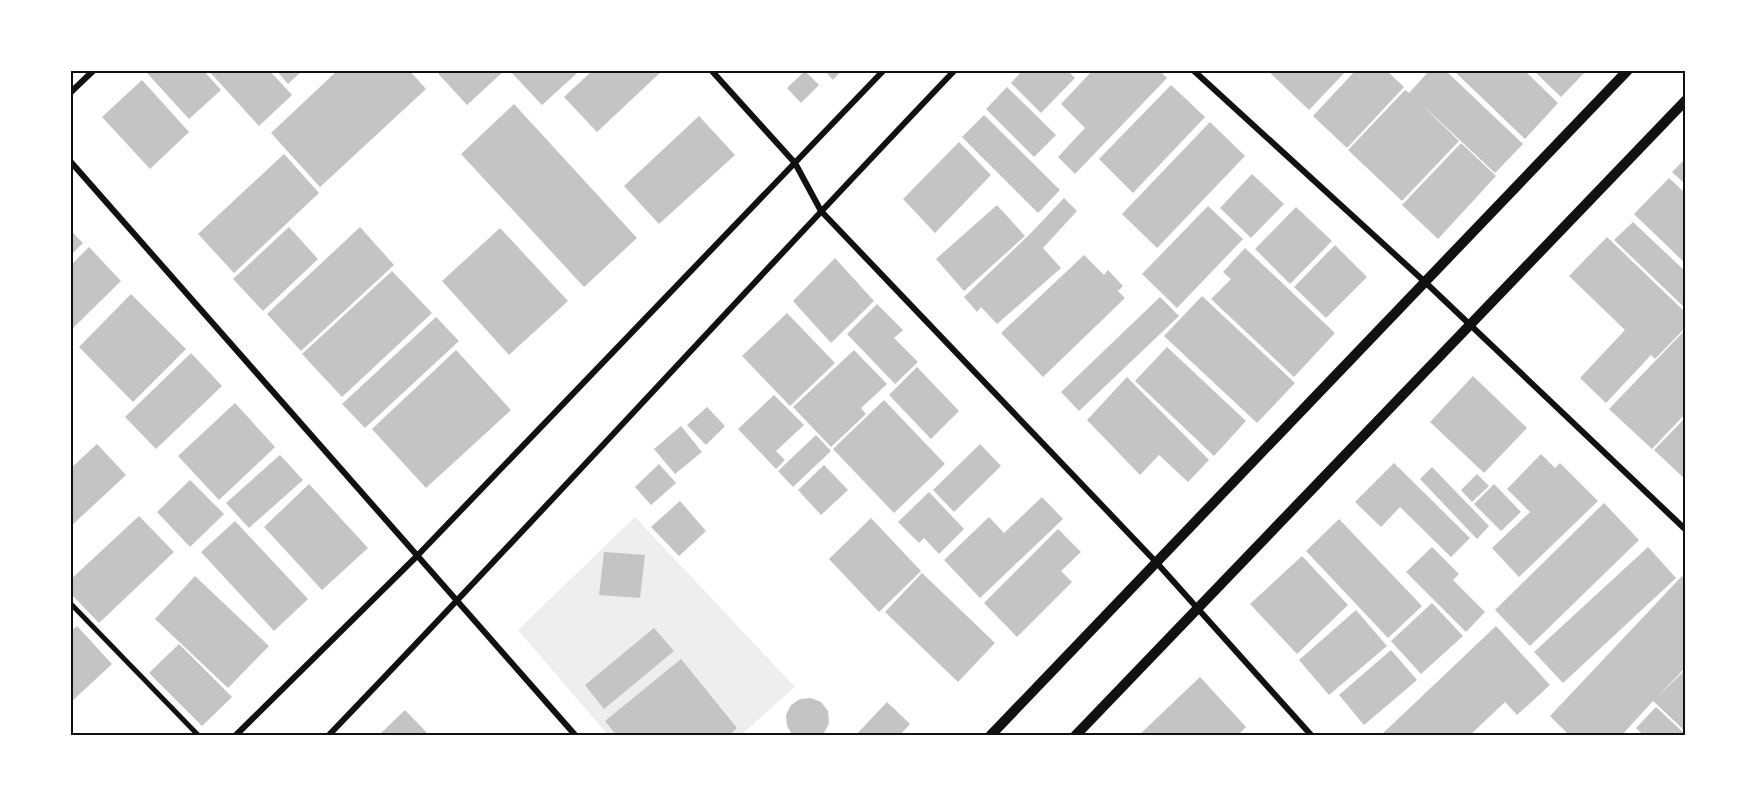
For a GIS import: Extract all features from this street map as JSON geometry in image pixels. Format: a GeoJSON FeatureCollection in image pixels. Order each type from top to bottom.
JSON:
{"type":"FeatureCollection","features":[{"type":"Feature","properties":{"kind":"street"},"geometry":{"type":"LineString","coordinates":[[70,93],[94,70]]}},
{"type":"Feature","properties":{"kind":"street"},"geometry":{"type":"LineString","coordinates":[[711,70],[795,163],[821,211],[1156,562],[1312,735]]}},
{"type":"Feature","properties":{"kind":"street"},"geometry":{"type":"LineString","coordinates":[[235,735],[417,556],[884,70]]}},
{"type":"Feature","properties":{"kind":"street"},"geometry":{"type":"LineString","coordinates":[[328,735],[458,601],[955,70]]}},
{"type":"Feature","properties":{"kind":"street"},"geometry":{"type":"LineString","coordinates":[[1193,70],[1425,282],[1686,530]]}},
{"type":"Feature","properties":{"kind":"street"},"geometry":{"type":"LineString","coordinates":[[990,735],[1628,70]]}},
{"type":"Feature","properties":{"kind":"street"},"geometry":{"type":"LineString","coordinates":[[1075,735],[1686,100]]}},
{"type":"Feature","properties":{"kind":"street"},"geometry":{"type":"LineString","coordinates":[[70,161],[576,735]]}},
{"type":"Feature","properties":{"kind":"street"},"geometry":{"type":"LineString","coordinates":[[70,603],[199,735]]}},
{"type":"Feature","properties":{"kind":"shaded area"},"geometry":{"type":"Polygon","coordinates":[[[635,517],[795,687],[741,735],[608,735],[518,630],[635,517]]]}},
{"type":"Feature","properties":{"kind":"building"},"geometry":{"type":"Polygon","coordinates":[[[150,70],[203,70],[221,90],[189,119],[147,73],[150,70]]]}},
{"type":"Feature","properties":{"kind":"building"},"geometry":{"type":"Polygon","coordinates":[[[208,70],[269,70],[292,95],[259,126],[208,70]]]}},
{"type":"Feature","properties":{"kind":"building"},"geometry":{"type":"Polygon","coordinates":[[[276,70],[303,70],[288,84],[276,70]]]}},
{"type":"Feature","properties":{"kind":"building"},"geometry":{"type":"Polygon","coordinates":[[[338,70],[409,70],[426,89],[320,187],[271,133],[338,70]]]}},
{"type":"Feature","properties":{"kind":"building"},"geometry":{"type":"Polygon","coordinates":[[[435,70],[505,70],[467,105],[435,70]]]}},
{"type":"Feature","properties":{"kind":"building"},"geometry":{"type":"Polygon","coordinates":[[[514,70],[573,70],[576,74],[542,105],[512,73],[514,70]]]}},
{"type":"Feature","properties":{"kind":"building"},"geometry":{"type":"Polygon","coordinates":[[[593,70],[663,70],[597,132],[564,97],[593,70]]]}},
{"type":"Feature","properties":{"kind":"building"},"geometry":{"type":"Polygon","coordinates":[[[824,70],[842,70],[833,80],[824,70]]]}},
{"type":"Feature","properties":{"kind":"building"},"geometry":{"type":"Polygon","coordinates":[[[1023,70],[1067,70],[1075,78],[1041,113],[1011,83],[1023,70]]]}},
{"type":"Feature","properties":{"kind":"building"},"geometry":{"type":"Polygon","coordinates":[[[1093,70],[1159,70],[1167,78],[1075,174],[1058,157],[1085,128],[1061,104],[1093,70]]]}},
{"type":"Feature","properties":{"kind":"building"},"geometry":{"type":"Polygon","coordinates":[[[1267,70],[1347,70],[1309,110],[1267,70]]]}},
{"type":"Feature","properties":{"kind":"building"},"geometry":{"type":"Polygon","coordinates":[[[1356,70],[1386,70],[1404,87],[1347,148],[1313,116],[1356,70]]]}},
{"type":"Feature","properties":{"kind":"building"},"geometry":{"type":"Polygon","coordinates":[[[1430,70],[1445,70],[1523,144],[1495,173],[1416,99],[1459,141],[1402,201],[1348,150],[1405,90],[1409,93],[1430,70]]]}},
{"type":"Feature","properties":{"kind":"building"},"geometry":{"type":"Polygon","coordinates":[[[1453,70],[1524,70],[1558,103],[1525,139],[1453,70]]]}},
{"type":"Feature","properties":{"kind":"building"},"geometry":{"type":"Polygon","coordinates":[[[1533,70],[1587,70],[1561,97],[1533,70]]]}},
{"type":"Feature","properties":{"kind":"building"},"geometry":{"type":"Polygon","coordinates":[[[805,71],[819,85],[801,103],[787,88],[805,71]]]}},
{"type":"Feature","properties":{"kind":"building"},"geometry":{"type":"Polygon","coordinates":[[[142,80],[189,132],[150,169],[102,117],[142,80]]]}},
{"type":"Feature","properties":{"kind":"building"},"geometry":{"type":"Polygon","coordinates":[[[1171,85],[1205,117],[1133,193],[1099,159],[1171,85]]]}},
{"type":"Feature","properties":{"kind":"building"},"geometry":{"type":"Polygon","coordinates":[[[1007,87],[1056,135],[1034,157],[986,109],[1007,87]]]}},
{"type":"Feature","properties":{"kind":"building"},"geometry":{"type":"Polygon","coordinates":[[[514,104],[637,238],[584,287],[461,154],[514,104]]]}},
{"type":"Feature","properties":{"kind":"building"},"geometry":{"type":"Polygon","coordinates":[[[984,115],[1060,190],[1038,213],[962,137],[984,115]]]}},
{"type":"Feature","properties":{"kind":"building"},"geometry":{"type":"Polygon","coordinates":[[[699,116],[735,155],[659,224],[624,186],[699,116]]]}},
{"type":"Feature","properties":{"kind":"building"},"geometry":{"type":"Polygon","coordinates":[[[1210,122],[1245,156],[1157,248],[1122,214],[1210,122]]]}},
{"type":"Feature","properties":{"kind":"building"},"geometry":{"type":"Polygon","coordinates":[[[959,142],[991,175],[935,233],[903,199],[959,142]]]}},
{"type":"Feature","properties":{"kind":"building"},"geometry":{"type":"Polygon","coordinates":[[[1461,143],[1496,176],[1438,239],[1402,205],[1461,143]]]}},
{"type":"Feature","properties":{"kind":"building"},"geometry":{"type":"Polygon","coordinates":[[[284,154],[319,193],[234,273],[198,234],[284,154]]]}},
{"type":"Feature","properties":{"kind":"building"},"geometry":{"type":"Polygon","coordinates":[[[1686,158],[1686,185],[1672,172],[1686,158]]]}},
{"type":"Feature","properties":{"kind":"building"},"geometry":{"type":"Polygon","coordinates":[[[1252,174],[1284,204],[1251,238],[1220,208],[1252,174]]]}},
{"type":"Feature","properties":{"kind":"building"},"geometry":{"type":"Polygon","coordinates":[[[1669,178],[1686,194],[1686,264],[1634,214],[1669,178]]]}},
{"type":"Feature","properties":{"kind":"building"},"geometry":{"type":"Polygon","coordinates":[[[1064,198],[1077,211],[1043,248],[1061,268],[997,324],[981,307],[977,312],[964,297],[1064,198]]]}},
{"type":"Feature","properties":{"kind":"building"},"geometry":{"type":"Polygon","coordinates":[[[997,205],[1025,236],[964,291],[936,259],[997,205]]]}},
{"type":"Feature","properties":{"kind":"building"},"geometry":{"type":"Polygon","coordinates":[[[1208,206],[1243,239],[1177,308],[1142,274],[1208,206]]]}},
{"type":"Feature","properties":{"kind":"building"},"geometry":{"type":"Polygon","coordinates":[[[1296,207],[1332,241],[1290,284],[1255,249],[1296,207]]]}},
{"type":"Feature","properties":{"kind":"building"},"geometry":{"type":"Polygon","coordinates":[[[1633,222],[1686,272],[1686,309],[1614,240],[1633,222]]]}},
{"type":"Feature","properties":{"kind":"building"},"geometry":{"type":"Polygon","coordinates":[[[289,227],[318,259],[263,311],[233,279],[289,227]]]}},
{"type":"Feature","properties":{"kind":"building"},"geometry":{"type":"Polygon","coordinates":[[[360,227],[394,265],[301,351],[267,314],[360,227]]]}},
{"type":"Feature","properties":{"kind":"building"},"geometry":{"type":"Polygon","coordinates":[[[500,228],[568,301],[509,355],[442,281],[500,228]]]}},
{"type":"Feature","properties":{"kind":"building"},"geometry":{"type":"Polygon","coordinates":[[[70,230],[83,243],[70,256],[70,230]]]}},
{"type":"Feature","properties":{"kind":"building"},"geometry":{"type":"Polygon","coordinates":[[[1607,237],[1686,313],[1686,327],[1655,359],[1651,355],[1606,403],[1580,378],[1625,330],[1569,276],[1607,237]]]}},
{"type":"Feature","properties":{"kind":"building"},"geometry":{"type":"Polygon","coordinates":[[[1335,245],[1367,277],[1326,318],[1294,287],[1335,245]]]}},
{"type":"Feature","properties":{"kind":"building"},"geometry":{"type":"Polygon","coordinates":[[[89,247],[121,281],[70,331],[70,266],[89,247]]]}},
{"type":"Feature","properties":{"kind":"building"},"geometry":{"type":"Polygon","coordinates":[[[1245,248],[1335,333],[1294,377],[1211,299],[1231,279],[1223,272],[1245,248]]]}},
{"type":"Feature","properties":{"kind":"building"},"geometry":{"type":"Polygon","coordinates":[[[1084,255],[1104,275],[1108,270],[1123,286],[1118,291],[1125,298],[1043,377],[1001,333],[1084,255]]]}},
{"type":"Feature","properties":{"kind":"building"},"geometry":{"type":"Polygon","coordinates":[[[835,258],[874,301],[831,343],[793,301],[835,258]]]}},
{"type":"Feature","properties":{"kind":"building"},"geometry":{"type":"Polygon","coordinates":[[[392,271],[432,313],[342,397],[302,354],[392,271]]]}},
{"type":"Feature","properties":{"kind":"building"},"geometry":{"type":"Polygon","coordinates":[[[131,294],[186,349],[133,402],[79,347],[131,294]]]}},
{"type":"Feature","properties":{"kind":"building"},"geometry":{"type":"Polygon","coordinates":[[[1202,296],[1295,383],[1257,423],[1164,336],[1202,296]]]}},
{"type":"Feature","properties":{"kind":"building"},"geometry":{"type":"Polygon","coordinates":[[[1160,297],[1179,316],[1079,411],[1061,392],[1160,297]]]}},
{"type":"Feature","properties":{"kind":"building"},"geometry":{"type":"Polygon","coordinates":[[[877,304],[903,330],[894,338],[918,362],[895,384],[847,334],[877,304]]]}},
{"type":"Feature","properties":{"kind":"building"},"geometry":{"type":"Polygon","coordinates":[[[787,313],[835,363],[790,406],[742,356],[787,313]]]}},
{"type":"Feature","properties":{"kind":"building"},"geometry":{"type":"Polygon","coordinates":[[[436,317],[459,341],[365,428],[342,404],[436,317]]]}},
{"type":"Feature","properties":{"kind":"building"},"geometry":{"type":"Polygon","coordinates":[[[1686,329],[1686,413],[1652,449],[1609,409],[1686,329]]]}},
{"type":"Feature","properties":{"kind":"building"},"geometry":{"type":"Polygon","coordinates":[[[1167,347],[1246,421],[1214,456],[1135,381],[1167,347]]]}},
{"type":"Feature","properties":{"kind":"building"},"geometry":{"type":"Polygon","coordinates":[[[456,350],[511,410],[426,488],[372,429],[456,350]]]}},
{"type":"Feature","properties":{"kind":"building"},"geometry":{"type":"Polygon","coordinates":[[[854,350],[887,384],[861,408],[866,414],[831,447],[793,407],[854,350]]]}},
{"type":"Feature","properties":{"kind":"building"},"geometry":{"type":"Polygon","coordinates":[[[191,353],[222,386],[156,449],[125,417],[191,353]]]}},
{"type":"Feature","properties":{"kind":"building"},"geometry":{"type":"Polygon","coordinates":[[[917,367],[959,411],[931,439],[889,395],[917,367]]]}},
{"type":"Feature","properties":{"kind":"building"},"geometry":{"type":"Polygon","coordinates":[[[1473,376],[1527,428],[1484,473],[1430,422],[1473,376]]]}},
{"type":"Feature","properties":{"kind":"building"},"geometry":{"type":"Polygon","coordinates":[[[1127,377],[1209,460],[1188,482],[1159,455],[1140,475],[1087,420],[1127,377]]]}},
{"type":"Feature","properties":{"kind":"building"},"geometry":{"type":"Polygon","coordinates":[[[774,395],[804,425],[776,451],[785,460],[776,469],[738,429],[774,395]]]}},
{"type":"Feature","properties":{"kind":"building"},"geometry":{"type":"Polygon","coordinates":[[[884,400],[945,464],[894,513],[833,449],[884,400]]]}},
{"type":"Feature","properties":{"kind":"building"},"geometry":{"type":"Polygon","coordinates":[[[235,403],[275,447],[219,500],[178,456],[235,403]]]}},
{"type":"Feature","properties":{"kind":"building"},"geometry":{"type":"Polygon","coordinates":[[[707,407],[725,426],[706,445],[687,425],[707,407]]]}},
{"type":"Feature","properties":{"kind":"building"},"geometry":{"type":"Polygon","coordinates":[[[1686,417],[1686,480],[1654,450],[1686,417]]]}},
{"type":"Feature","properties":{"kind":"building"},"geometry":{"type":"Polygon","coordinates":[[[681,426],[702,452],[675,474],[654,449],[681,426]]]}},
{"type":"Feature","properties":{"kind":"building"},"geometry":{"type":"Polygon","coordinates":[[[816,435],[831,451],[793,487],[778,471],[816,435]]]}},
{"type":"Feature","properties":{"kind":"building"},"geometry":{"type":"Polygon","coordinates":[[[97,444],[126,475],[70,527],[70,469],[97,444]]]}},
{"type":"Feature","properties":{"kind":"building"},"geometry":{"type":"Polygon","coordinates":[[[980,444],[1001,466],[954,512],[933,490],[980,444]]]}},
{"type":"Feature","properties":{"kind":"building"},"geometry":{"type":"Polygon","coordinates":[[[1541,454],[1555,468],[1560,463],[1598,501],[1519,577],[1492,548],[1530,512],[1507,489],[1541,454]]]}},
{"type":"Feature","properties":{"kind":"building"},"geometry":{"type":"Polygon","coordinates":[[[280,455],[303,480],[249,528],[226,503],[280,455]]]}},
{"type":"Feature","properties":{"kind":"building"},"geometry":{"type":"Polygon","coordinates":[[[1394,463],[1470,538],[1451,557],[1400,507],[1381,527],[1355,502],[1394,463]]]}},
{"type":"Feature","properties":{"kind":"building"},"geometry":{"type":"Polygon","coordinates":[[[659,464],[676,483],[651,505],[635,487],[659,464]]]}},
{"type":"Feature","properties":{"kind":"building"},"geometry":{"type":"Polygon","coordinates":[[[824,465],[848,490],[821,515],[798,490],[824,465]]]}},
{"type":"Feature","properties":{"kind":"building"},"geometry":{"type":"Polygon","coordinates":[[[1432,467],[1489,526],[1477,539],[1420,479],[1432,467]]]}},
{"type":"Feature","properties":{"kind":"building"},"geometry":{"type":"Polygon","coordinates":[[[1477,474],[1489,486],[1472,502],[1461,490],[1477,474]]]}},
{"type":"Feature","properties":{"kind":"building"},"geometry":{"type":"Polygon","coordinates":[[[190,480],[224,514],[190,547],[157,512],[190,480]]]}},
{"type":"Feature","properties":{"kind":"building"},"geometry":{"type":"Polygon","coordinates":[[[309,484],[368,548],[322,590],[264,527],[309,484]]]}},
{"type":"Feature","properties":{"kind":"building"},"geometry":{"type":"Polygon","coordinates":[[[1494,484],[1521,512],[1501,531],[1474,504],[1494,484]]]}},
{"type":"Feature","properties":{"kind":"building"},"geometry":{"type":"Polygon","coordinates":[[[929,492],[964,529],[939,554],[924,538],[919,543],[898,522],[929,492]]]}},
{"type":"Feature","properties":{"kind":"building"},"geometry":{"type":"Polygon","coordinates":[[[1042,497],[1063,519],[980,598],[944,560],[989,517],[1004,533],[1042,497]]]}},
{"type":"Feature","properties":{"kind":"building"},"geometry":{"type":"Polygon","coordinates":[[[680,501],[706,531],[679,556],[651,527],[680,501]]]}},
{"type":"Feature","properties":{"kind":"building"},"geometry":{"type":"Polygon","coordinates":[[[1604,503],[1639,540],[1530,646],[1495,610],[1604,503]]]}},
{"type":"Feature","properties":{"kind":"building"},"geometry":{"type":"Polygon","coordinates":[[[139,516],[174,552],[99,623],[70,593],[70,580],[139,516]]]}},
{"type":"Feature","properties":{"kind":"building"},"geometry":{"type":"Polygon","coordinates":[[[871,518],[921,571],[879,612],[829,559],[871,518]]]}},
{"type":"Feature","properties":{"kind":"building"},"geometry":{"type":"Polygon","coordinates":[[[1339,519],[1422,606],[1388,638],[1306,551],[1339,519]]]}},
{"type":"Feature","properties":{"kind":"building"},"geometry":{"type":"Polygon","coordinates":[[[235,521],[308,599],[274,631],[201,552],[235,521]]]}},
{"type":"Feature","properties":{"kind":"building"},"geometry":{"type":"Polygon","coordinates":[[[1058,529],[1081,552],[1061,571],[1072,582],[1017,637],[984,603],[1058,529]]]}},
{"type":"Feature","properties":{"kind":"building"},"geometry":{"type":"Polygon","coordinates":[[[1432,547],[1459,574],[1453,580],[1485,612],[1466,632],[1406,572],[1432,547]]]}},
{"type":"Feature","properties":{"kind":"building"},"geometry":{"type":"Polygon","coordinates":[[[1648,547],[1676,578],[1563,683],[1534,652],[1648,547]]]}},
{"type":"Feature","properties":{"kind":"building"},"geometry":{"type":"Polygon","coordinates":[[[604,552],[645,555],[640,598],[599,595],[604,552]]]}},
{"type":"Feature","properties":{"kind":"building"},"geometry":{"type":"Polygon","coordinates":[[[1302,556],[1348,605],[1297,654],[1250,604],[1302,556]]]}},
{"type":"Feature","properties":{"kind":"building"},"geometry":{"type":"Polygon","coordinates":[[[922,573],[995,643],[958,682],[885,612],[922,573]]]}},
{"type":"Feature","properties":{"kind":"building"},"geometry":{"type":"Polygon","coordinates":[[[195,576],[269,646],[228,688],[155,619],[195,576]]]}},
{"type":"Feature","properties":{"kind":"building"},"geometry":{"type":"Polygon","coordinates":[[[1682,576],[1686,580],[1686,667],[1656,698],[1686,669],[1686,732],[1653,701],[1621,736],[1570,736],[1550,716],[1682,576]]]}},
{"type":"Feature","properties":{"kind":"building"},"geometry":{"type":"Polygon","coordinates":[[[1432,603],[1463,636],[1421,674],[1391,641],[1432,603]]]}},
{"type":"Feature","properties":{"kind":"building"},"geometry":{"type":"Polygon","coordinates":[[[1356,610],[1387,646],[1329,695],[1299,660],[1356,610]]]}},
{"type":"Feature","properties":{"kind":"building"},"geometry":{"type":"Polygon","coordinates":[[[77,626],[112,664],[70,703],[70,632],[77,626]]]}},
{"type":"Feature","properties":{"kind":"building"},"geometry":{"type":"Polygon","coordinates":[[[1496,626],[1550,685],[1517,715],[1505,702],[1469,736],[1380,736],[1496,626]]]}},
{"type":"Feature","properties":{"kind":"building"},"geometry":{"type":"Polygon","coordinates":[[[654,628],[674,651],[604,709],[585,685],[654,628]]]}},
{"type":"Feature","properties":{"kind":"building"},"geometry":{"type":"Polygon","coordinates":[[[179,644],[232,697],[202,726],[149,673],[179,644]]]}},
{"type":"Feature","properties":{"kind":"building"},"geometry":{"type":"Polygon","coordinates":[[[1391,650],[1417,680],[1364,725],[1339,695],[1391,650]]]}},
{"type":"Feature","properties":{"kind":"building"},"geometry":{"type":"Polygon","coordinates":[[[681,659],[737,728],[728,736],[617,736],[605,721],[681,659]]]}},
{"type":"Feature","properties":{"kind":"building"},"geometry":{"type":"Polygon","coordinates":[[[1200,677],[1246,727],[1237,736],[1138,736],[1200,677]]]}},
{"type":"Feature","properties":{"kind":"building"},"geometry":{"type":"Polygon","coordinates":[[[811,698],[821,702],[828,711],[829,723],[820,736],[793,736],[787,726],[786,715],[791,705],[800,699],[811,698]]]}},
{"type":"Feature","properties":{"kind":"building"},"geometry":{"type":"Polygon","coordinates":[[[887,702],[910,724],[899,736],[855,736],[887,702]]]}},
{"type":"Feature","properties":{"kind":"building"},"geometry":{"type":"Polygon","coordinates":[[[1656,707],[1686,736],[1644,736],[1636,728],[1656,707]]]}},
{"type":"Feature","properties":{"kind":"building"},"geometry":{"type":"Polygon","coordinates":[[[405,710],[430,736],[378,736],[405,710]]]}}]}
